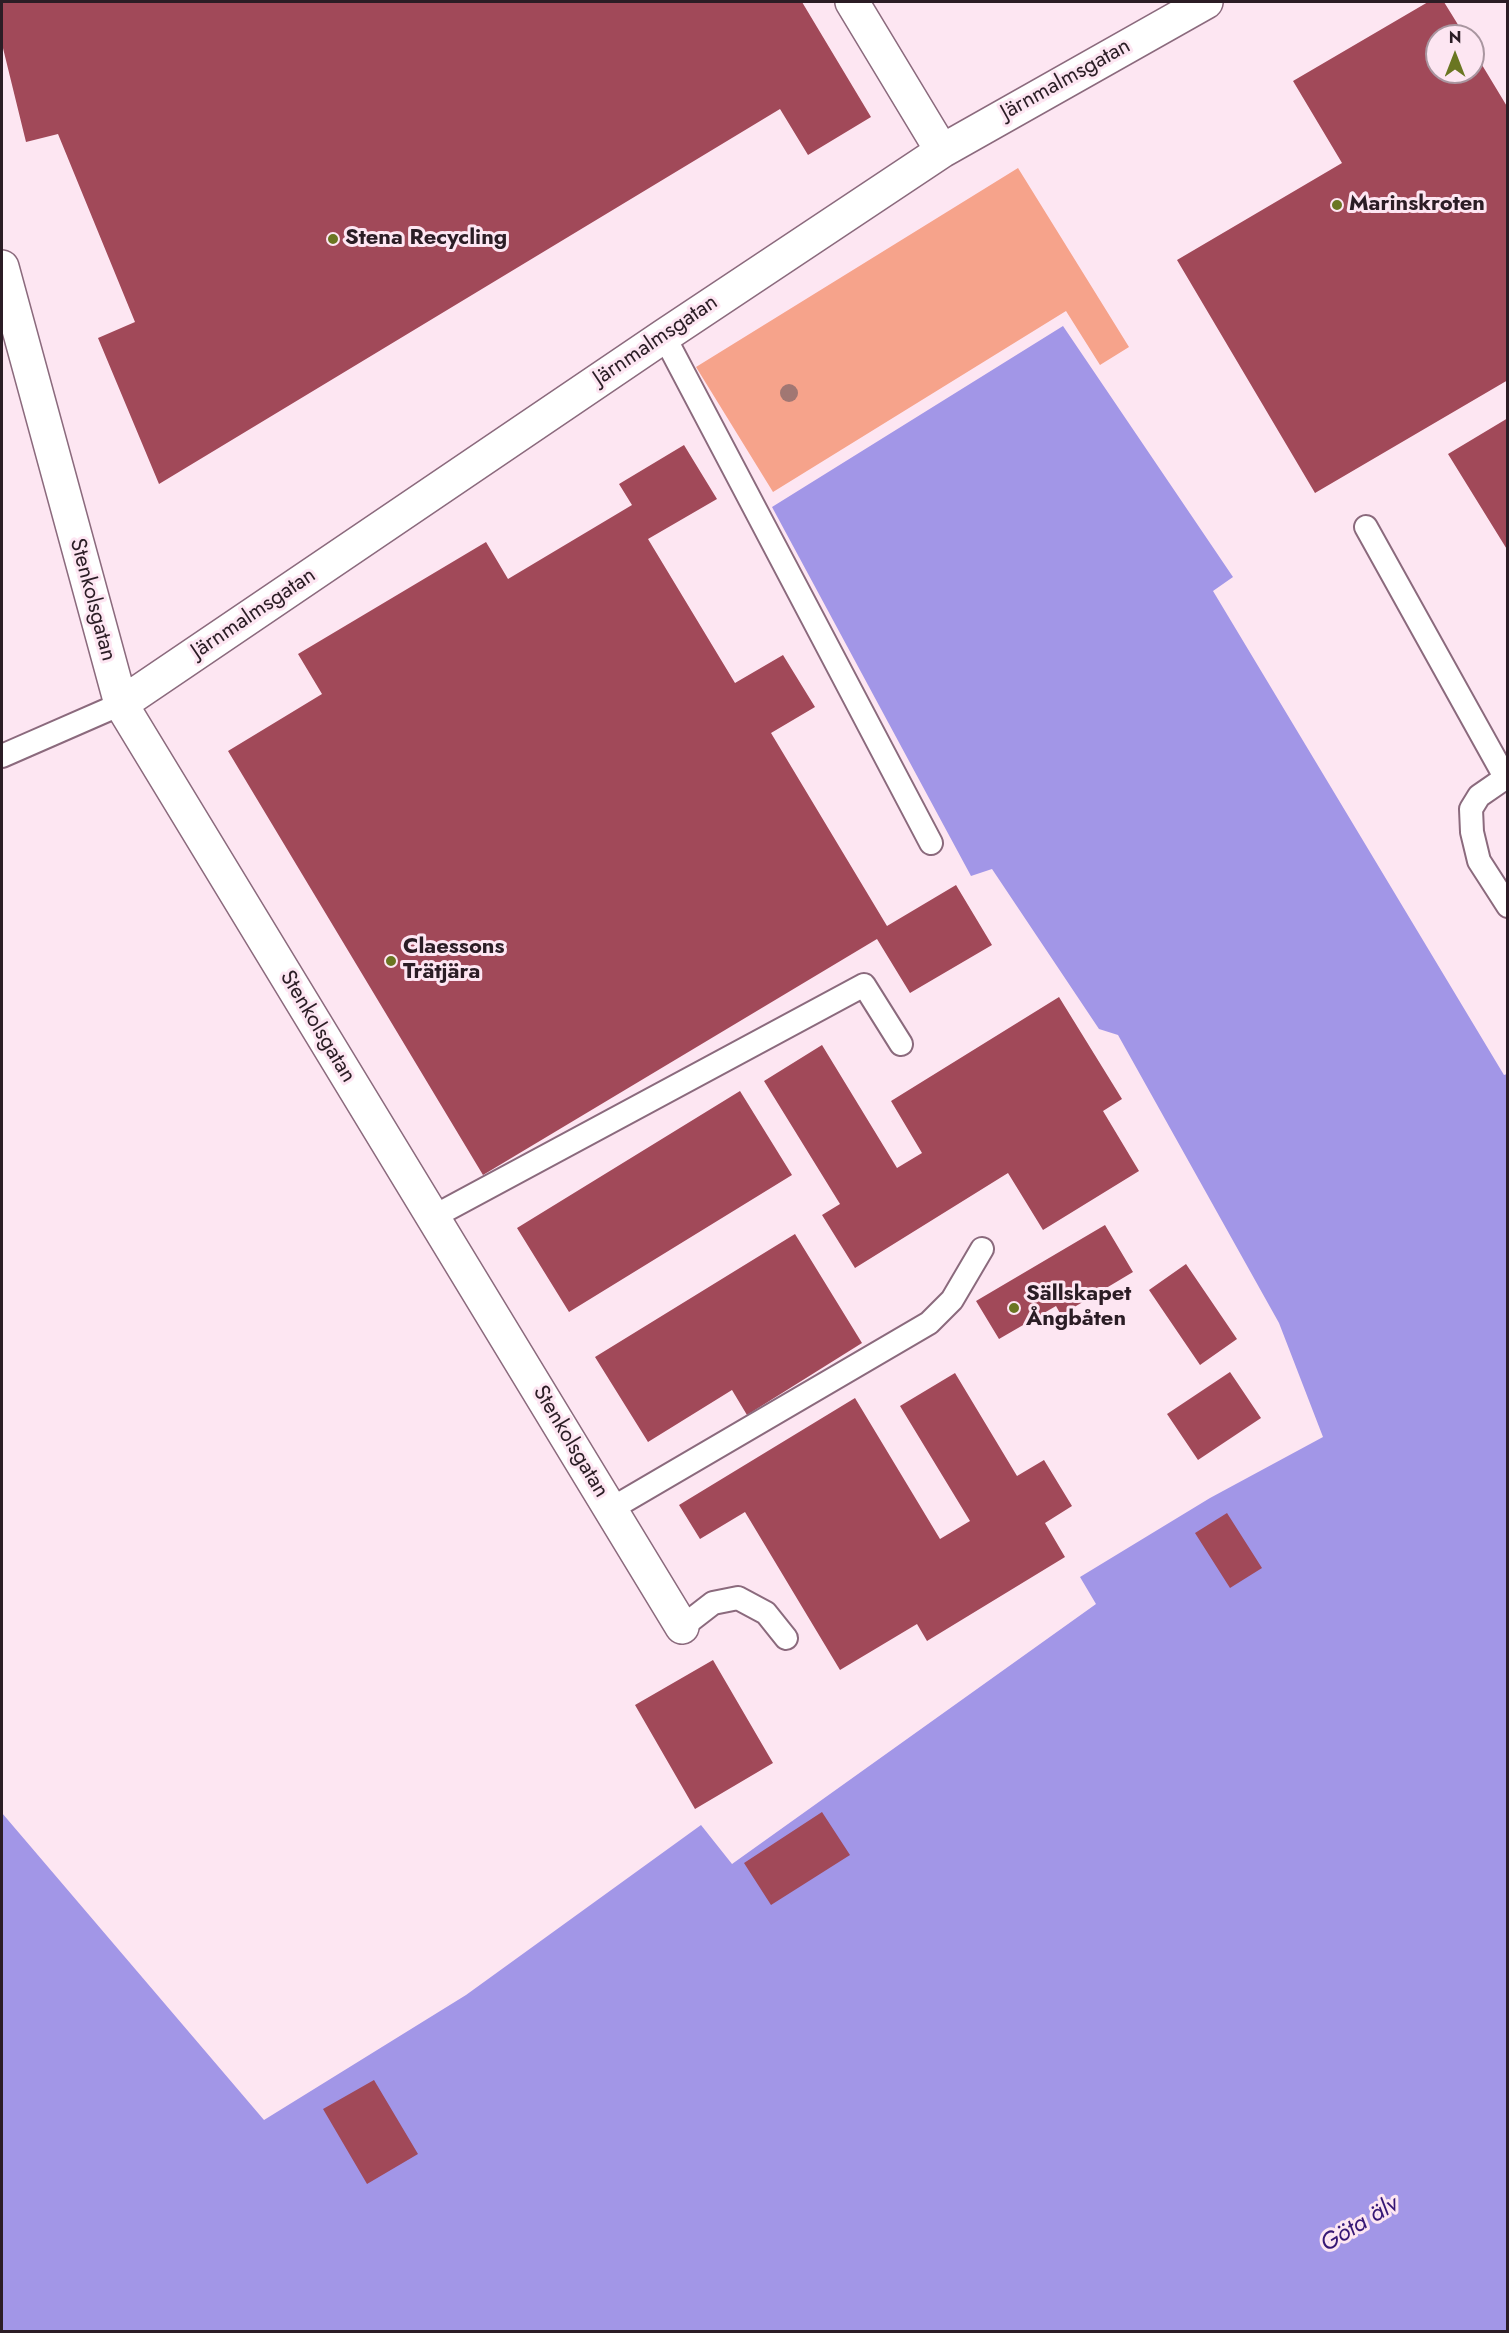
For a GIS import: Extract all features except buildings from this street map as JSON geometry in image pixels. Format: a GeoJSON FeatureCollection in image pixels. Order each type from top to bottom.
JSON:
{"type":"FeatureCollection","features":[{"type":"Feature","properties":{"kind":"street"},"geometry":{"type":"LineString","coordinates":[[852,2],[942,151]]}},
{"type":"Feature","properties":{"kind":"street","name":"Järnmalmsgatan"},"geometry":{"type":"LineString","coordinates":[[121,704],[664,336],[942,151],[1206,2]]}},
{"type":"Feature","properties":{"kind":"street","name":"Stenkolsgatan"},"geometry":{"type":"LineString","coordinates":[[2,267],[121,704],[682,1627]]}},
{"type":"Feature","properties":{"kind":"lane"},"geometry":{"type":"LineString","coordinates":[[664,336],[931,843]]}},
{"type":"Feature","properties":{"kind":"lane"},"geometry":{"type":"LineString","coordinates":[[1366,527],[1506,777],[1479,796],[1471,809],[1472,832],[1479,861],[1508,906]]}},
{"type":"Feature","properties":{"kind":"lane"},"geometry":{"type":"LineString","coordinates":[[2,756],[121,704]]}},
{"type":"Feature","properties":{"kind":"lane"},"geometry":{"type":"LineString","coordinates":[[433,1217],[864,985],[901,1044]]}},
{"type":"Feature","properties":{"kind":"lane"},"geometry":{"type":"LineString","coordinates":[[611,1509],[929,1323],[952,1300],[982,1249]]}},
{"type":"Feature","properties":{"kind":"lane","name":"Stenkolsgatan"},"geometry":{"type":"LineString","coordinates":[[682,1627],[713,1603],[738,1598],[766,1613],[786,1638]]}},
{"type":"Feature","properties":{"kind":"shaded area"},"geometry":{"type":"Polygon","coordinates":[[[1018,168],[1129,347],[1100,365],[1066,311],[773,492],[696,367],[1018,168]]]}},
{"type":"Feature","properties":{"kind":"water","name":"Göta älv"},"geometry":{"type":"Polygon","coordinates":[[[1063,326],[1233,577],[1213,591],[1504,1075],[1507,1074],[1507,2331],[2,2331],[2,1813],[264,2120],[466,1995],[701,1825],[732,1864],[1096,1604],[1080,1577],[1210,1498],[1323,1437],[1279,1323],[1118,1035],[1099,1029],[992,869],[971,876],[772,507],[1063,326]]]}},
{"type":"Feature","properties":{"kind":"place","name":"Marinskroten"},"geometry":{"type":"Point","coordinates":[1337,205]}},
{"type":"Feature","properties":{"kind":"place","name":"Stena Recycling"},"geometry":{"type":"Point","coordinates":[333,239]}},
{"type":"Feature","properties":{"kind":"place","name":"Claessons Trätjära"},"geometry":{"type":"Point","coordinates":[391,961]}},
{"type":"Feature","properties":{"kind":"place","name":"Sällskapet Ångbåten"},"geometry":{"type":"Point","coordinates":[1014,1308]}}]}
